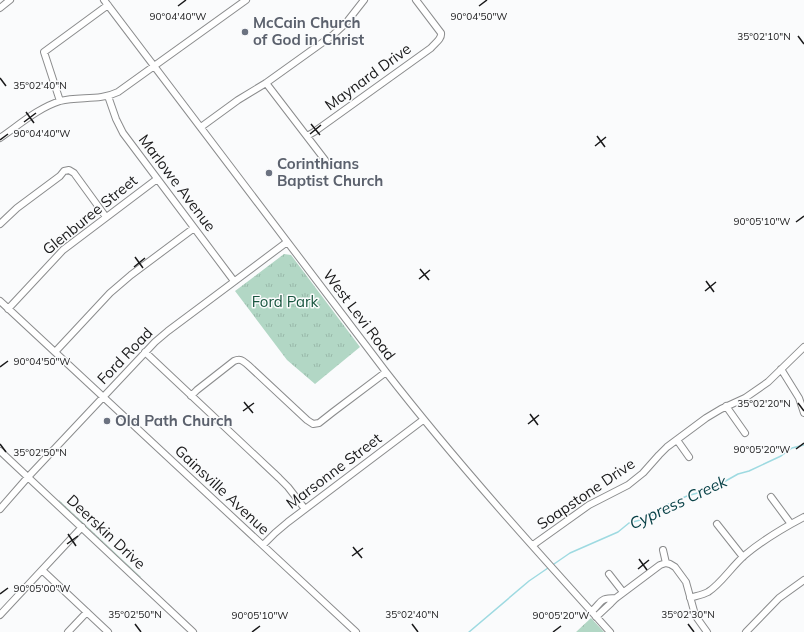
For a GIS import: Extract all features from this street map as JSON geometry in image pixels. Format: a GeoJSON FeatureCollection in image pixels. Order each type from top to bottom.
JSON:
{"type":"FeatureCollection","features":[{"type":"Feature","properties":{"kind":"street"},"geometry":{"type":"LineString","coordinates":[[0,8],[10,0]]}},
{"type":"Feature","properties":{"kind":"street"},"geometry":{"type":"LineString","coordinates":[[0,138],[34,113],[60,101],[108,96],[118,92],[246,0]]}},
{"type":"Feature","properties":{"kind":"street"},"geometry":{"type":"LineString","coordinates":[[201,127],[338,32],[364,0]]}},
{"type":"Feature","properties":{"kind":"street","name":"Maynard Drive"},"geometry":{"type":"LineString","coordinates":[[307,136],[431,48],[439,40],[441,33],[416,0]]}},
{"type":"Feature","properties":{"kind":"street"},"geometry":{"type":"LineString","coordinates":[[60,101],[44,52],[53,47],[106,3]]}},
{"type":"Feature","properties":{"kind":"street","name":"West Levi Road"},"geometry":{"type":"LineString","coordinates":[[106,3],[423,420],[610,632]]}},
{"type":"Feature","properties":{"kind":"street"},"geometry":{"type":"LineString","coordinates":[[266,83],[324,160]]}},
{"type":"Feature","properties":{"kind":"street","name":"Marlowe Avenue"},"geometry":{"type":"LineString","coordinates":[[108,96],[116,120],[122,132],[234,281]]}},
{"type":"Feature","properties":{"kind":"street"},"geometry":{"type":"LineString","coordinates":[[0,224],[17,208],[60,176],[64,171],[69,170],[74,173],[106,217]]}},
{"type":"Feature","properties":{"kind":"street","name":"Glenburee Street"},"geometry":{"type":"LineString","coordinates":[[8,308],[64,250],[157,179]]}},
{"type":"Feature","properties":{"kind":"street"},"geometry":{"type":"LineString","coordinates":[[54,352],[110,292],[194,228]]}},
{"type":"Feature","properties":{"kind":"street","name":"Ford Road"},"geometry":{"type":"LineString","coordinates":[[0,508],[145,352],[168,331],[288,242]]}},
{"type":"Feature","properties":{"kind":"street","name":"Gainsville Avenue"},"geometry":{"type":"LineString","coordinates":[[0,300],[356,632]]}},
{"type":"Feature","properties":{"kind":"street","name":"Soapstone Drive"},"geometry":{"type":"LineString","coordinates":[[533,545],[589,505],[628,485],[644,472],[677,440],[714,413],[745,398],[759,389],[804,346]]}},
{"type":"Feature","properties":{"kind":"street"},"geometry":{"type":"LineString","coordinates":[[145,352],[284,483],[305,509]]}},
{"type":"Feature","properties":{"kind":"street"},"geometry":{"type":"LineString","coordinates":[[191,396],[238,359],[248,365],[307,420],[316,424],[386,372]]}},
{"type":"Feature","properties":{"kind":"street"},"geometry":{"type":"LineString","coordinates":[[781,369],[799,398],[804,413]]}},
{"type":"Feature","properties":{"kind":"street"},"geometry":{"type":"LineString","coordinates":[[726,406],[745,433]]}},
{"type":"Feature","properties":{"kind":"street","name":"Marsonne Street"},"geometry":{"type":"LineString","coordinates":[[263,545],[280,528],[423,420]]}},
{"type":"Feature","properties":{"kind":"street"},"geometry":{"type":"LineString","coordinates":[[677,440],[689,457]]}},
{"type":"Feature","properties":{"kind":"street","name":"Deerskin Drive"},"geometry":{"type":"LineString","coordinates":[[0,451],[193,632]]}},
{"type":"Feature","properties":{"kind":"street"},"geometry":{"type":"LineString","coordinates":[[771,497],[791,524]]}},
{"type":"Feature","properties":{"kind":"street"},"geometry":{"type":"LineString","coordinates":[[690,598],[699,596],[710,590],[743,557],[764,541],[791,524],[804,518]]}},
{"type":"Feature","properties":{"kind":"street"},"geometry":{"type":"LineString","coordinates":[[717,524],[743,557]]}},
{"type":"Feature","properties":{"kind":"street"},"geometry":{"type":"LineString","coordinates":[[0,615],[82,527]]}},
{"type":"Feature","properties":{"kind":"street"},"geometry":{"type":"LineString","coordinates":[[663,550],[666,563]]}},
{"type":"Feature","properties":{"kind":"street"},"geometry":{"type":"LineString","coordinates":[[596,617],[623,592],[660,564],[666,563],[675,567],[683,578],[688,587],[696,615],[707,632]]}},
{"type":"Feature","properties":{"kind":"street"},"geometry":{"type":"LineString","coordinates":[[42,570],[108,632]]}},
{"type":"Feature","properties":{"kind":"street"},"geometry":{"type":"LineString","coordinates":[[609,574],[623,592]]}},
{"type":"Feature","properties":{"kind":"street"},"geometry":{"type":"LineString","coordinates":[[746,632],[779,598],[804,580]]}},
{"type":"Feature","properties":{"kind":"street"},"geometry":{"type":"LineString","coordinates":[[592,611],[602,600],[616,598]]}},
{"type":"Feature","properties":{"kind":"street"},"geometry":{"type":"LineString","coordinates":[[68,632],[86,612]]}},
{"type":"Feature","properties":{"kind":"green space","name":"Ford Park"},"geometry":{"type":"Polygon","coordinates":[[[284,254],[291,255],[360,347],[315,384],[287,360],[235,291],[284,254]]]}},
{"type":"Feature","properties":{"kind":"green space"},"geometry":{"type":"Polygon","coordinates":[[[59,500],[141,577],[59,501],[59,500]]]}},
{"type":"Feature","properties":{"kind":"green space"},"geometry":{"type":"Polygon","coordinates":[[[591,618],[604,632],[576,632],[591,618]]]}},
{"type":"Feature","properties":{"kind":"waterway","name":"Cypress Creek"},"geometry":{"type":"LineString","coordinates":[[554,564],[570,553],[618,532],[629,523],[644,519],[657,513],[667,505],[687,496],[710,488],[714,489],[738,474],[749,471],[781,456],[792,448],[804,445]]}},
{"type":"Feature","properties":{"kind":"waterway","name":"Cypress Creek"},"geometry":{"type":"LineString","coordinates":[[469,632],[529,581],[548,568]]}},
{"type":"Feature","properties":{"kind":"place","name":"McCain Church of God in Christ"},"geometry":{"type":"Point","coordinates":[245,32]}},
{"type":"Feature","properties":{"kind":"place","name":"Corinthians Baptist Church"},"geometry":{"type":"Point","coordinates":[269,173]}},
{"type":"Feature","properties":{"kind":"place","name":"Old Path Church"},"geometry":{"type":"Point","coordinates":[107,421]}}]}
